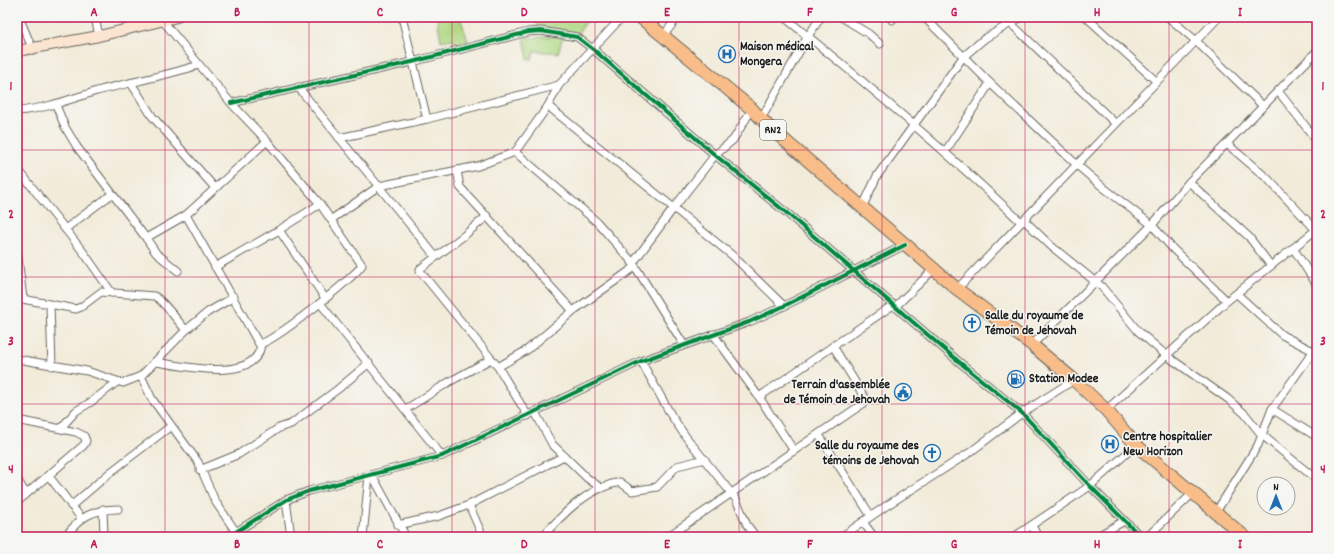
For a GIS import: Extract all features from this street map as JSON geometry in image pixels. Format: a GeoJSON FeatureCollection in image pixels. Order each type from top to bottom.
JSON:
{"type":"FeatureCollection","features":[{"type":"Feature","properties":{"kind":"highway","name":"RN2"},"geometry":{"type":"LineString","coordinates":[[640,17],[752,109],[761,119],[957,290],[1032,346],[1074,380],[1106,410],[1136,445],[1245,537]]}},
{"type":"Feature","properties":{"kind":"street"},"geometry":{"type":"LineString","coordinates":[[19,17],[33,50]]}},
{"type":"Feature","properties":{"kind":"street"},"geometry":{"type":"LineString","coordinates":[[95,17],[100,36]]}},
{"type":"Feature","properties":{"kind":"street"},"geometry":{"type":"LineString","coordinates":[[17,51],[33,50],[100,36],[177,17]]}},
{"type":"Feature","properties":{"kind":"street"},"geometry":{"type":"LineString","coordinates":[[402,17],[427,119]]}},
{"type":"Feature","properties":{"kind":"street"},"geometry":{"type":"LineString","coordinates":[[332,220],[379,186],[489,163],[516,152],[548,106],[559,85],[594,50],[622,17]]}},
{"type":"Feature","properties":{"kind":"street"},"geometry":{"type":"LineString","coordinates":[[662,36],[678,17]]}},
{"type":"Feature","properties":{"kind":"street"},"geometry":{"type":"LineString","coordinates":[[784,17],[945,152],[1051,246],[1103,288],[1138,331],[1167,356],[1228,399],[1245,414],[1261,434],[1317,480]]}},
{"type":"Feature","properties":{"kind":"street"},"geometry":{"type":"LineString","coordinates":[[761,119],[808,36],[821,17]]}},
{"type":"Feature","properties":{"kind":"street"},"geometry":{"type":"LineString","coordinates":[[841,17],[869,34],[880,44]]}},
{"type":"Feature","properties":{"kind":"street"},"geometry":{"type":"LineString","coordinates":[[924,17],[963,57],[1077,165],[1111,194],[1152,225],[1173,248],[1227,301]]}},
{"type":"Feature","properties":{"kind":"street"},"geometry":{"type":"LineString","coordinates":[[1004,17],[1115,124]]}},
{"type":"Feature","properties":{"kind":"street"},"geometry":{"type":"LineString","coordinates":[[862,208],[877,176],[912,125],[963,57],[984,38],[1021,17]]}},
{"type":"Feature","properties":{"kind":"street"},"geometry":{"type":"LineString","coordinates":[[1086,17],[1156,81]]}},
{"type":"Feature","properties":{"kind":"street"},"geometry":{"type":"LineString","coordinates":[[1168,17],[1195,40],[1263,106]]}},
{"type":"Feature","properties":{"kind":"street"},"geometry":{"type":"LineString","coordinates":[[957,290],[1195,40],[1219,17]]}},
{"type":"Feature","properties":{"kind":"street"},"geometry":{"type":"LineString","coordinates":[[163,21],[231,103],[267,141],[320,204],[362,265],[322,300],[279,334],[262,344],[257,343],[234,297],[186,216]]}},
{"type":"Feature","properties":{"kind":"street"},"geometry":{"type":"LineString","coordinates":[[231,103],[412,62],[528,32],[541,31],[577,37],[715,155],[788,214],[958,361],[1022,413],[1090,486],[1141,537]]}},
{"type":"Feature","properties":{"kind":"street"},"geometry":{"type":"LineString","coordinates":[[1032,346],[1094,281],[1152,225],[1189,182],[1317,51]]}},
{"type":"Feature","properties":{"kind":"street"},"geometry":{"type":"LineString","coordinates":[[17,111],[56,105],[90,93],[173,74],[199,65]]}},
{"type":"Feature","properties":{"kind":"street"},"geometry":{"type":"LineString","coordinates":[[131,83],[152,116],[215,188]]}},
{"type":"Feature","properties":{"kind":"street"},"geometry":{"type":"LineString","coordinates":[[945,152],[990,83]]}},
{"type":"Feature","properties":{"kind":"street"},"geometry":{"type":"LineString","coordinates":[[339,138],[427,119],[559,85]]}},
{"type":"Feature","properties":{"kind":"street"},"geometry":{"type":"LineString","coordinates":[[298,87],[436,257]]}},
{"type":"Feature","properties":{"kind":"street"},"geometry":{"type":"LineString","coordinates":[[1278,91],[1317,141]]}},
{"type":"Feature","properties":{"kind":"street"},"geometry":{"type":"LineString","coordinates":[[56,105],[70,137],[156,253],[178,271]]}},
{"type":"Feature","properties":{"kind":"street"},"geometry":{"type":"LineString","coordinates":[[548,106],[733,256],[784,306]]}},
{"type":"Feature","properties":{"kind":"street"},"geometry":{"type":"LineString","coordinates":[[498,366],[527,350],[574,311],[634,265],[673,208],[715,155],[731,143],[752,109]]}},
{"type":"Feature","properties":{"kind":"street"},"geometry":{"type":"LineString","coordinates":[[146,238],[186,216],[267,141]]}},
{"type":"Feature","properties":{"kind":"street"},"geometry":{"type":"LineString","coordinates":[[1106,410],[1227,301],[1317,229],[1268,179],[1227,144]]}},
{"type":"Feature","properties":{"kind":"street"},"geometry":{"type":"LineString","coordinates":[[516,152],[588,212],[634,265],[684,345]]}},
{"type":"Feature","properties":{"kind":"street"},"geometry":{"type":"LineString","coordinates":[[17,168],[65,229],[112,293]]}},
{"type":"Feature","properties":{"kind":"street"},"geometry":{"type":"LineString","coordinates":[[457,170],[460,187],[574,311]]}},
{"type":"Feature","properties":{"kind":"street"},"geometry":{"type":"LineString","coordinates":[[1189,182],[1249,237],[1271,266]]}},
{"type":"Feature","properties":{"kind":"street"},"geometry":{"type":"LineString","coordinates":[[65,229],[112,194]]}},
{"type":"Feature","properties":{"kind":"street"},"geometry":{"type":"LineString","coordinates":[[216,267],[280,230],[320,204]]}},
{"type":"Feature","properties":{"kind":"street"},"geometry":{"type":"LineString","coordinates":[[487,216],[420,269],[420,271],[498,366],[528,416]]}},
{"type":"Feature","properties":{"kind":"street"},"geometry":{"type":"LineString","coordinates":[[280,230],[322,300],[442,456]]}},
{"type":"Feature","properties":{"kind":"street"},"geometry":{"type":"LineString","coordinates":[[228,537],[286,500],[309,491],[442,456],[641,361],[749,322],[905,245]]}},
{"type":"Feature","properties":{"kind":"street"},"geometry":{"type":"LineString","coordinates":[[1293,248],[1317,285]]}},
{"type":"Feature","properties":{"kind":"street"},"geometry":{"type":"LineString","coordinates":[[17,250],[20,299],[78,308],[99,293],[159,298],[172,316],[186,330]]}},
{"type":"Feature","properties":{"kind":"street"},"geometry":{"type":"LineString","coordinates":[[759,397],[894,306],[934,269]]}},
{"type":"Feature","properties":{"kind":"street"},"geometry":{"type":"LineString","coordinates":[[1216,512],[1258,445],[1272,408],[1316,350],[1282,335],[1237,294]]}},
{"type":"Feature","properties":{"kind":"street"},"geometry":{"type":"LineString","coordinates":[[17,359],[87,371],[117,382],[128,382],[141,376],[186,330],[208,312],[234,297]]}},
{"type":"Feature","properties":{"kind":"street"},"geometry":{"type":"LineString","coordinates":[[50,304],[52,366]]}},
{"type":"Feature","properties":{"kind":"street"},"geometry":{"type":"LineString","coordinates":[[713,334],[759,397],[794,451]]}},
{"type":"Feature","properties":{"kind":"street"},"geometry":{"type":"LineString","coordinates":[[156,362],[198,369],[237,369],[255,359],[261,351],[262,344]]}},
{"type":"Feature","properties":{"kind":"street"},"geometry":{"type":"LineString","coordinates":[[667,537],[819,435],[865,401],[833,346]]}},
{"type":"Feature","properties":{"kind":"street"},"geometry":{"type":"LineString","coordinates":[[406,409],[449,382],[492,359]]}},
{"type":"Feature","properties":{"kind":"street"},"geometry":{"type":"LineString","coordinates":[[641,361],[671,415],[686,437],[705,459],[731,494],[756,537]]}},
{"type":"Feature","properties":{"kind":"street"},"geometry":{"type":"LineString","coordinates":[[200,470],[239,454],[279,428],[298,419],[369,363]]}},
{"type":"Feature","properties":{"kind":"street"},"geometry":{"type":"LineString","coordinates":[[141,376],[152,399],[198,462],[200,470],[216,501],[236,532]]}},
{"type":"Feature","properties":{"kind":"street"},"geometry":{"type":"LineString","coordinates":[[841,537],[969,453],[1022,413],[1074,380]]}},
{"type":"Feature","properties":{"kind":"street"},"geometry":{"type":"LineString","coordinates":[[61,428],[76,410],[91,402],[117,382]]}},
{"type":"Feature","properties":{"kind":"street"},"geometry":{"type":"LineString","coordinates":[[1272,408],[1317,437]]}},
{"type":"Feature","properties":{"kind":"street"},"geometry":{"type":"LineString","coordinates":[[535,412],[550,440],[564,456],[580,469],[587,478],[601,488]]}},
{"type":"Feature","properties":{"kind":"street"},"geometry":{"type":"LineString","coordinates":[[17,420],[61,428],[81,434],[86,439],[86,443],[17,502]]}},
{"type":"Feature","properties":{"kind":"street"},"geometry":{"type":"LineString","coordinates":[[71,506],[112,471],[171,426]]}},
{"type":"Feature","properties":{"kind":"street"},"geometry":{"type":"LineString","coordinates":[[819,435],[871,516]]}},
{"type":"Feature","properties":{"kind":"street"},"geometry":{"type":"LineString","coordinates":[[1014,537],[1090,486],[1136,445]]}},
{"type":"Feature","properties":{"kind":"street"},"geometry":{"type":"LineString","coordinates":[[398,525],[439,516],[469,505],[564,456]]}},
{"type":"Feature","properties":{"kind":"street"},"geometry":{"type":"LineString","coordinates":[[542,537],[578,501],[601,488],[620,482],[632,491],[657,487],[677,466],[705,459]]}},
{"type":"Feature","properties":{"kind":"street"},"geometry":{"type":"LineString","coordinates":[[48,475],[81,518]]}},
{"type":"Feature","properties":{"kind":"street"},"geometry":{"type":"LineString","coordinates":[[370,475],[406,537]]}},
{"type":"Feature","properties":{"kind":"street"},"geometry":{"type":"LineString","coordinates":[[363,537],[370,475]]}},
{"type":"Feature","properties":{"kind":"street"},"geometry":{"type":"LineString","coordinates":[[17,479],[26,494]]}},
{"type":"Feature","properties":{"kind":"street"},"geometry":{"type":"LineString","coordinates":[[1147,537],[1193,493]]}},
{"type":"Feature","properties":{"kind":"street"},"geometry":{"type":"LineString","coordinates":[[286,500],[291,537]]}},
{"type":"Feature","properties":{"kind":"street"},"geometry":{"type":"LineString","coordinates":[[469,505],[483,537]]}},
{"type":"Feature","properties":{"kind":"street"},"geometry":{"type":"LineString","coordinates":[[103,509],[104,537]]}},
{"type":"Feature","properties":{"kind":"street"},"geometry":{"type":"LineString","coordinates":[[65,537],[81,518],[103,509],[118,509]]}},
{"type":"Feature","properties":{"kind":"street"},"geometry":{"type":"LineString","coordinates":[[1096,537],[1124,521]]}},
{"type":"Feature","properties":{"kind":"street"},"geometry":{"type":"LineString","coordinates":[[863,522],[874,537]]}},
{"type":"Feature","properties":{"kind":"street"},"geometry":{"type":"LineString","coordinates":[[1032,526],[1038,537]]}},
{"type":"Feature","properties":{"kind":"green space"},"geometry":{"type":"Polygon","coordinates":[[[437,17],[460,17],[468,41],[456,45],[453,39],[441,41],[437,17]]]}},
{"type":"Feature","properties":{"kind":"green space"},"geometry":{"type":"Polygon","coordinates":[[[536,17],[590,17],[578,33],[538,28],[536,17]]]}},
{"type":"Feature","properties":{"kind":"green space"},"geometry":{"type":"Polygon","coordinates":[[[563,36],[558,53],[534,51],[532,59],[528,59],[524,38],[563,36]]]}},
{"type":"Feature","properties":{"kind":"cycle path"},"geometry":{"type":"LineString","coordinates":[[231,103],[412,62],[528,32],[541,31],[577,37],[715,155],[788,214],[958,361],[1022,413],[1090,486],[1141,537]]}},
{"type":"Feature","properties":{"kind":"cycle path"},"geometry":{"type":"LineString","coordinates":[[228,537],[286,500],[309,491],[442,456],[641,361],[749,322],[905,245]]}},
{"type":"Feature","properties":{"kind":"place","name":"Maison médical Mongera"},"geometry":{"type":"Point","coordinates":[727,54]}},
{"type":"Feature","properties":{"kind":"place","name":"Salle du royaume de Témoin de Jehovah"},"geometry":{"type":"Point","coordinates":[972,323]}},
{"type":"Feature","properties":{"kind":"place","name":"Station Modee"},"geometry":{"type":"Point","coordinates":[1016,379]}},
{"type":"Feature","properties":{"kind":"place","name":"Terrain d'assemblée de Témoin de Jehovah"},"geometry":{"type":"Point","coordinates":[903,392]}},
{"type":"Feature","properties":{"kind":"place","name":"Centre hospitalier New Horizon"},"geometry":{"type":"Point","coordinates":[1110,444]}},
{"type":"Feature","properties":{"kind":"place","name":"Salle du royaume des témoins de Jehovah"},"geometry":{"type":"Point","coordinates":[932,453]}}]}
